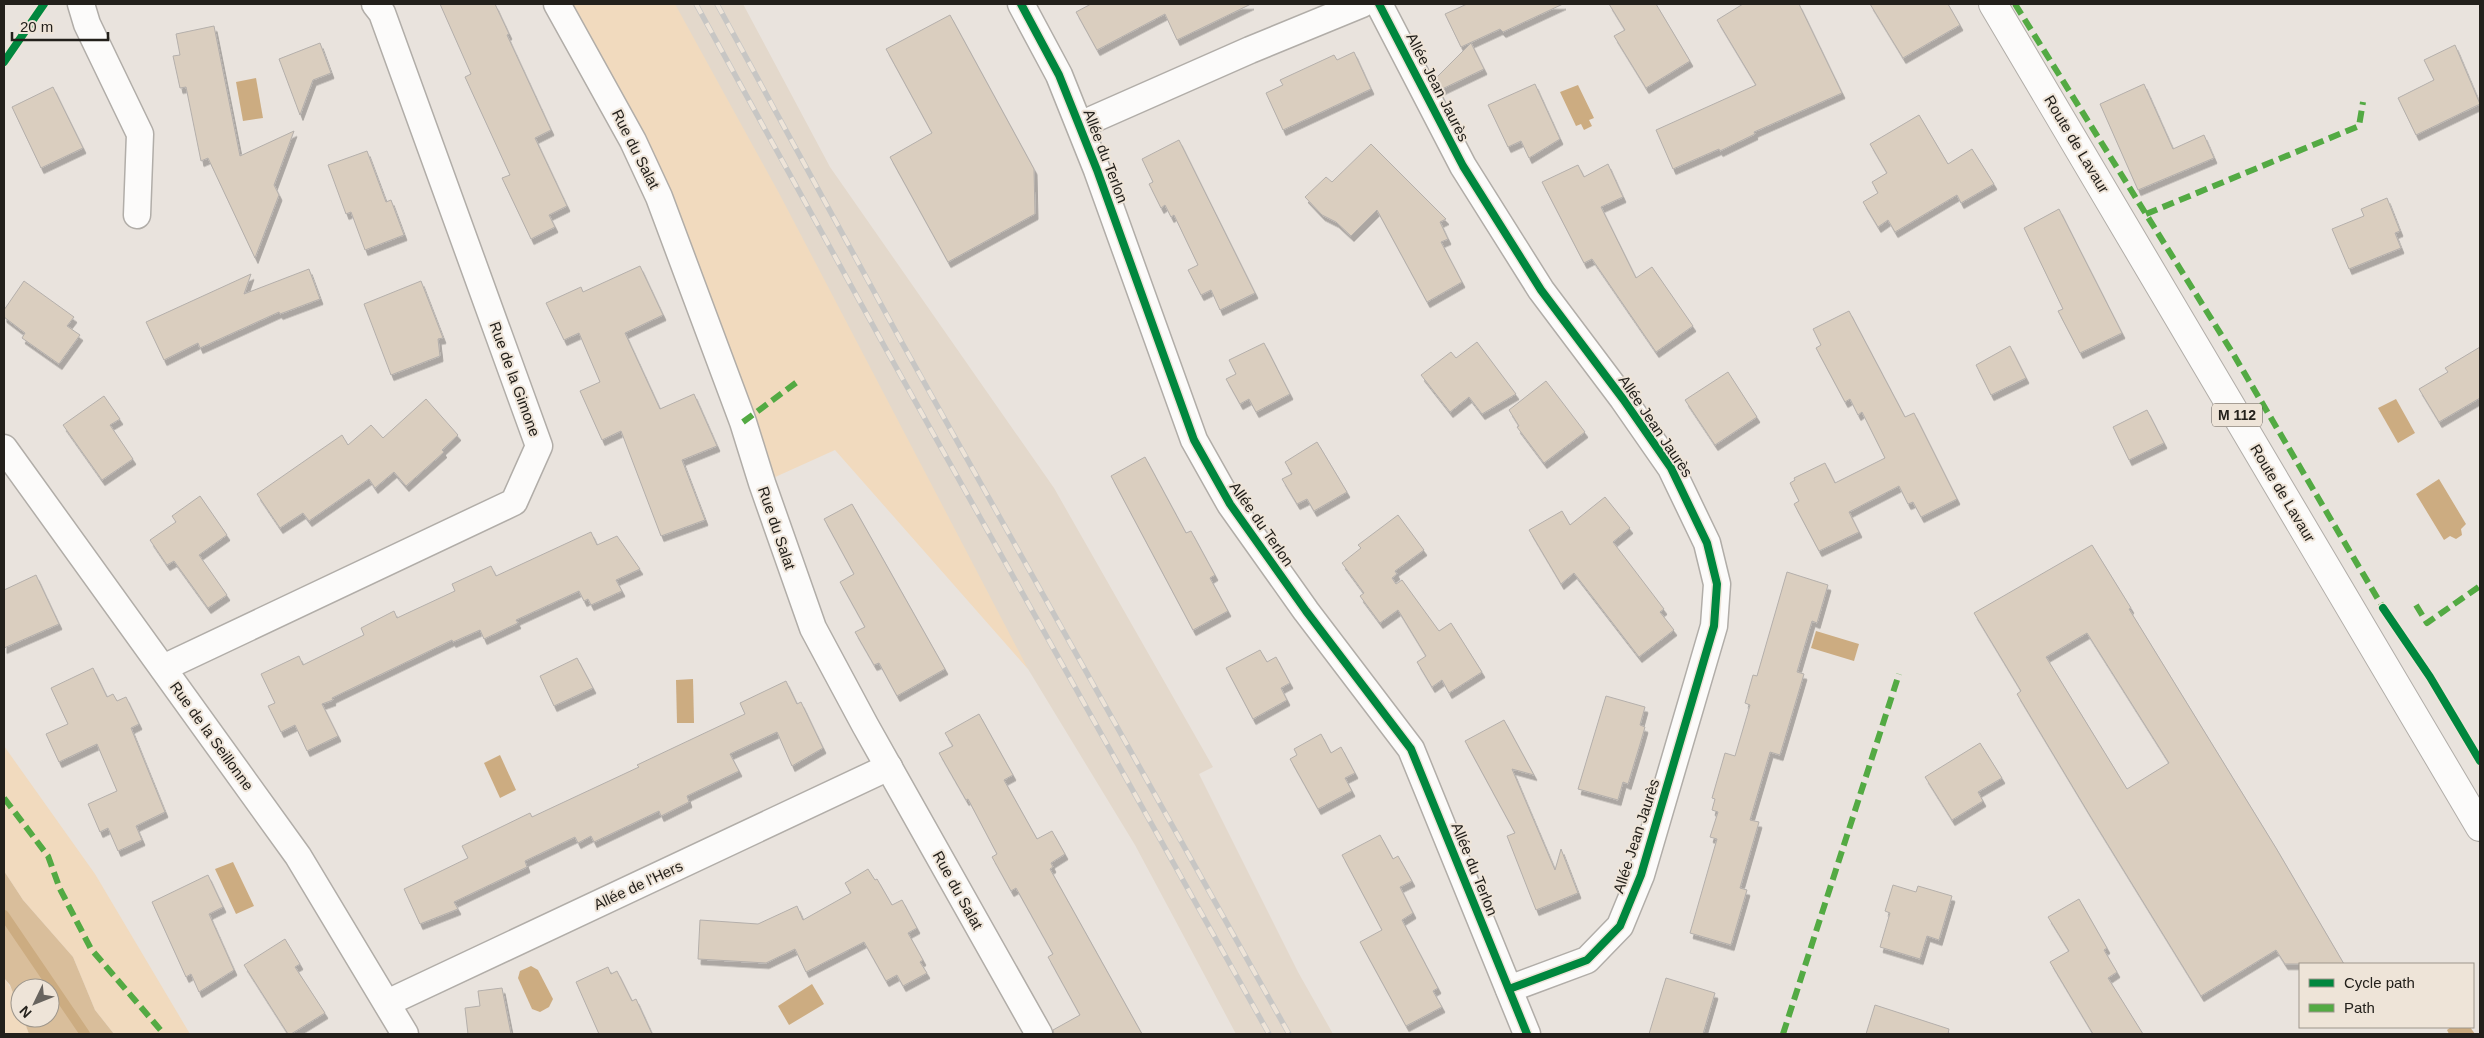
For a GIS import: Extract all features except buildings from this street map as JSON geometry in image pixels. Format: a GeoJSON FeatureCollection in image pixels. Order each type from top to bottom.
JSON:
{"type":"FeatureCollection","features":[{"type":"Feature","properties":{"kind":"main road","name":"Route de Lavaur"},"geometry":{"type":"LineString","coordinates":[[1994,4],[2480,827]]}},
{"type":"Feature","properties":{"kind":"street"},"geometry":{"type":"LineString","coordinates":[[81,4],[87,24],[140,134],[137,214]]}},
{"type":"Feature","properties":{"kind":"street","name":"Rue de la Gimone"},"geometry":{"type":"LineString","coordinates":[[163,668],[514,502],[539,446],[382,13],[375,4]]}},
{"type":"Feature","properties":{"kind":"street","name":"Rue du Salat"},"geometry":{"type":"LineString","coordinates":[[557,4],[633,140],[659,197],[743,422],[762,484],[813,628],[1039,1034]]}},
{"type":"Feature","properties":{"kind":"street","name":"Allée du Terlon"},"geometry":{"type":"LineString","coordinates":[[1022,4],[1059,74],[1080,125],[1182,400],[1194,440],[1230,504],[1306,611],[1411,750],[1528,1034]]}},
{"type":"Feature","properties":{"kind":"street"},"geometry":{"type":"LineString","coordinates":[[1080,125],[1250,50],[1362,4]]}},
{"type":"Feature","properties":{"kind":"street","name":"Allée Jean Jaurès"},"geometry":{"type":"LineString","coordinates":[[1379,4],[1463,166],[1525,265],[1541,290],[1623,399],[1671,468],[1707,543],[1718,584],[1714,626],[1641,875],[1620,926],[1587,960],[1509,989]]}},
{"type":"Feature","properties":{"kind":"street","name":"Rue de la Seillonne"},"geometry":{"type":"LineString","coordinates":[[4,448],[298,856],[406,1034]]}},
{"type":"Feature","properties":{"kind":"street","name":"Allée de l'Hers"},"geometry":{"type":"LineString","coordinates":[[387,1003],[889,767]]}},
{"type":"Feature","properties":{"kind":"shaded area"},"geometry":{"type":"Polygon","coordinates":[[[555,4],[675,4],[780,195],[1028,669],[835,450],[762,483],[659,197],[555,4]]]}},
{"type":"Feature","properties":{"kind":"shaded area"},"geometry":{"type":"Polygon","coordinates":[[[581,4],[743,4],[830,167],[1054,488],[1213,767],[1199,774],[1298,972],[1333,1034],[1236,1034],[1135,845],[1028,669],[866,469],[581,4]]]}},
{"type":"Feature","properties":{"kind":"shaded area"},"geometry":{"type":"Polygon","coordinates":[[[256,78],[263,118],[243,121],[236,82],[256,78]]]}},
{"type":"Feature","properties":{"kind":"shaded area"},"geometry":{"type":"Polygon","coordinates":[[[1578,85],[1594,118],[1589,120],[1592,126],[1584,130],[1581,124],[1576,126],[1560,92],[1578,85]]]}},
{"type":"Feature","properties":{"kind":"shaded area"},"geometry":{"type":"Polygon","coordinates":[[[2396,399],[2415,433],[2398,443],[2378,408],[2396,399]]]}},
{"type":"Feature","properties":{"kind":"shaded area"},"geometry":{"type":"Polygon","coordinates":[[[2439,479],[2466,524],[2461,529],[2462,535],[2456,539],[2450,536],[2444,540],[2416,494],[2439,479]]]}},
{"type":"Feature","properties":{"kind":"shaded area"},"geometry":{"type":"Polygon","coordinates":[[[1816,631],[1859,644],[1854,661],[1811,648],[1816,631]]]}},
{"type":"Feature","properties":{"kind":"shaded area"},"geometry":{"type":"Polygon","coordinates":[[[693,679],[694,723],[677,723],[676,680],[693,679]]]}},
{"type":"Feature","properties":{"kind":"shaded area"},"geometry":{"type":"Polygon","coordinates":[[[4,746],[95,874],[190,1034],[114,1034],[95,1010],[73,957],[23,900],[4,871],[4,746]]]}},
{"type":"Feature","properties":{"kind":"shaded area"},"geometry":{"type":"Polygon","coordinates":[[[500,755],[516,790],[500,798],[484,763],[500,755]]]}},
{"type":"Feature","properties":{"kind":"shaded area"},"geometry":{"type":"Polygon","coordinates":[[[233,862],[254,906],[236,914],[215,869],[233,862]]]}},
{"type":"Feature","properties":{"kind":"shaded area"},"geometry":{"type":"Polygon","coordinates":[[[4,871],[23,900],[73,957],[95,1010],[114,1034],[29,1034],[27,1028],[60,1028],[60,978],[10,978],[10,985],[4,978],[4,871]]]}},
{"type":"Feature","properties":{"kind":"shaded area"},"geometry":{"type":"Polygon","coordinates":[[[531,966],[538,970],[553,999],[549,1007],[540,1012],[532,1009],[518,978],[520,971],[531,966]]]}},
{"type":"Feature","properties":{"kind":"shaded area"},"geometry":{"type":"Polygon","coordinates":[[[4,978],[10,986],[10,1028],[27,1028],[29,1034],[4,1034],[4,978]]]}},
{"type":"Feature","properties":{"kind":"shaded area"},"geometry":{"type":"Polygon","coordinates":[[[812,984],[824,1004],[789,1025],[778,1006],[812,984]]]}},
{"type":"Feature","properties":{"kind":"shaded area"},"geometry":{"type":"Polygon","coordinates":[[[2450,1028],[2471,1028],[2475,1034],[2449,1034],[2447,1030],[2450,1028]]]}},
{"type":"Feature","properties":{"kind":"waterway"},"geometry":{"type":"LineString","coordinates":[[4,915],[85,1034]]}},
{"type":"Feature","properties":{"kind":"railway"},"geometry":{"type":"LineString","coordinates":[[696,4],[887,351],[1269,1034]]}},
{"type":"Feature","properties":{"kind":"railway"},"geometry":{"type":"LineString","coordinates":[[717,4],[901,341],[1289,1034]]}},
{"type":"Feature","properties":{"kind":"marked path"},"geometry":{"type":"LineString","coordinates":[[2015,4],[2232,352],[2385,611]]}},
{"type":"Feature","properties":{"kind":"marked path"},"geometry":{"type":"LineString","coordinates":[[2146,214],[2359,126],[2363,102]]}},
{"type":"Feature","properties":{"kind":"marked path"},"geometry":{"type":"LineString","coordinates":[[743,422],[797,382]]}},
{"type":"Feature","properties":{"kind":"marked path"},"geometry":{"type":"LineString","coordinates":[[2416,605],[2427,623],[2480,586]]}},
{"type":"Feature","properties":{"kind":"marked path"},"geometry":{"type":"LineString","coordinates":[[1783,1034],[1899,674]]}},
{"type":"Feature","properties":{"kind":"marked path"},"geometry":{"type":"LineString","coordinates":[[4,798],[48,856],[60,889],[91,949],[164,1034]]}},
{"type":"Feature","properties":{"kind":"cycle path"},"geometry":{"type":"LineString","coordinates":[[4,62],[44,4]]}},
{"type":"Feature","properties":{"kind":"cycle path"},"geometry":{"type":"LineString","coordinates":[[1021,4],[1059,75],[1097,170],[1194,440],[1230,504],[1306,611],[1411,749],[1527,1034]]}},
{"type":"Feature","properties":{"kind":"cycle path"},"geometry":{"type":"LineString","coordinates":[[1379,4],[1463,166],[1541,290],[1623,399],[1671,468],[1707,543],[1717,584],[1714,626],[1641,875],[1620,926],[1587,960],[1509,989]]}},
{"type":"Feature","properties":{"kind":"cycle path"},"geometry":{"type":"LineString","coordinates":[[2383,608],[2430,677],[2480,761]]}}]}
